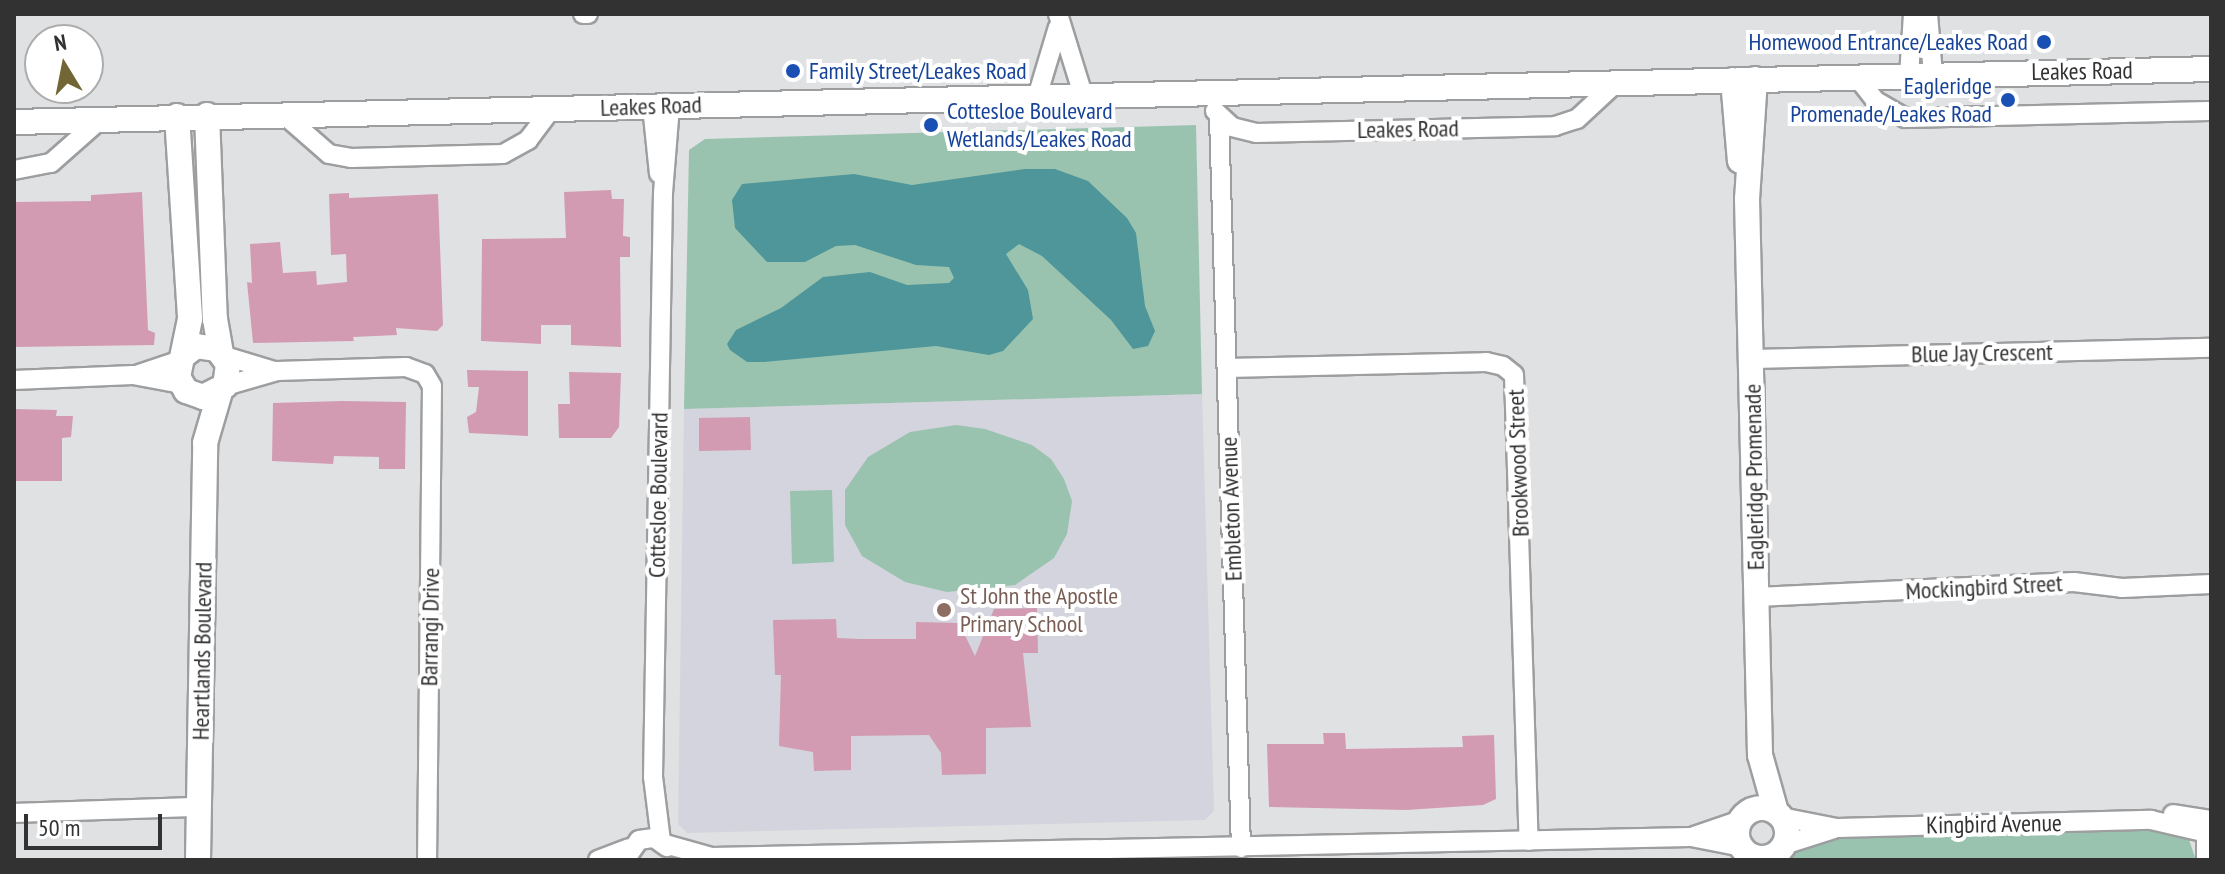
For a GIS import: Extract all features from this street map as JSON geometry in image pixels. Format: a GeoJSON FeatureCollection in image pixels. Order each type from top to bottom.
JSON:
{"type":"FeatureCollection","features":[{"type":"Feature","properties":{"kind":"main road","name":"Leakes Road"},"geometry":{"type":"LineString","coordinates":[[14,122],[1199,92],[1446,90],[1617,82],[2211,69]]}},
{"type":"Feature","properties":{"kind":"main road","name":"Eagleridge Promenade"},"geometry":{"type":"LineString","coordinates":[[1743,818],[1760,755],[1744,80]]}},
{"type":"Feature","properties":{"kind":"main road"},"geometry":{"type":"LineString","coordinates":[[207,115],[215,319],[223,354]]}},
{"type":"Feature","properties":{"kind":"main road","name":"Heartlands Boulevard"},"geometry":{"type":"LineString","coordinates":[[177,116],[190,319],[184,374],[205,443]]}},
{"type":"Feature","properties":{"kind":"main road"},"geometry":{"type":"LineString","coordinates":[[222,389],[184,374],[201,346],[223,354]]}},
{"type":"Feature","properties":{"kind":"main road","name":"Heartlands Boulevard"},"geometry":{"type":"LineString","coordinates":[[198,860],[205,443],[229,369],[223,354]]}},
{"type":"Feature","properties":{"kind":"main road","name":"Eagleridge Promenade"},"geometry":{"type":"LineString","coordinates":[[1760,755],[1779,815]]}},
{"type":"Feature","properties":{"kind":"main road"},"geometry":{"type":"LineString","coordinates":[[1756,809],[1779,815],[1787,831],[1780,852],[1766,858],[1748,854],[1738,834],[1743,818],[1756,809]]}},
{"type":"Feature","properties":{"kind":"street"},"geometry":{"type":"LineString","coordinates":[[1913,14],[1921,76]]}},
{"type":"Feature","properties":{"kind":"street"},"geometry":{"type":"LineString","coordinates":[[1921,76],[1928,14]]}},
{"type":"Feature","properties":{"kind":"street"},"geometry":{"type":"LineString","coordinates":[[1058,19],[1083,95]]}},
{"type":"Feature","properties":{"kind":"street"},"geometry":{"type":"LineString","coordinates":[[1037,97],[1058,19]]}},
{"type":"Feature","properties":{"kind":"street"},"geometry":{"type":"LineString","coordinates":[[1857,77],[1876,101],[1905,118],[2211,111]]}},
{"type":"Feature","properties":{"kind":"street","name":"Leakes Road"},"geometry":{"type":"LineString","coordinates":[[1199,92],[1232,127],[1256,133],[1555,126],[1577,119],[1617,82]]}},
{"type":"Feature","properties":{"kind":"street","name":"Cottesloe Boulevard"},"geometry":{"type":"LineString","coordinates":[[661,106],[663,193],[653,798],[666,848]]}},
{"type":"Feature","properties":{"kind":"street"},"geometry":{"type":"LineString","coordinates":[[282,113],[329,154],[351,158],[503,154],[528,140],[552,108]]}},
{"type":"Feature","properties":{"kind":"street","name":"Embleton Avenue"},"geometry":{"type":"LineString","coordinates":[[1219,116],[1241,848]]}},
{"type":"Feature","properties":{"kind":"street"},"geometry":{"type":"LineString","coordinates":[[14,170],[51,163],[102,118]]}},
{"type":"Feature","properties":{"kind":"street"},"geometry":{"type":"LineString","coordinates":[[1223,170],[1231,151],[1256,133]]}},
{"type":"Feature","properties":{"kind":"street","name":"Blue Jay Crescent"},"geometry":{"type":"LineString","coordinates":[[1752,359],[2211,348]]}},
{"type":"Feature","properties":{"kind":"street"},"geometry":{"type":"LineString","coordinates":[[223,354],[277,371]]}},
{"type":"Feature","properties":{"kind":"street","name":"Brookwood Street"},"geometry":{"type":"LineString","coordinates":[[1227,368],[1486,362],[1503,366],[1514,375],[1529,841]]}},
{"type":"Feature","properties":{"kind":"street","name":"Barrangi Drive"},"geometry":{"type":"LineString","coordinates":[[277,371],[413,368],[430,380],[434,395],[427,860]]}},
{"type":"Feature","properties":{"kind":"street"},"geometry":{"type":"LineString","coordinates":[[222,389],[277,371]]}},
{"type":"Feature","properties":{"kind":"street"},"geometry":{"type":"LineString","coordinates":[[14,380],[184,374]]}},
{"type":"Feature","properties":{"kind":"street","name":"Mockingbird Street"},"geometry":{"type":"LineString","coordinates":[[1757,597],[2074,582],[2122,588],[2211,584]]}},
{"type":"Feature","properties":{"kind":"street","name":"Cottesloe Boulevard"},"geometry":{"type":"LineString","coordinates":[[629,850],[653,798]]}},
{"type":"Feature","properties":{"kind":"street"},"geometry":{"type":"LineString","coordinates":[[14,813],[199,807]]}},
{"type":"Feature","properties":{"kind":"street","name":"Kingbird Avenue"},"geometry":{"type":"LineString","coordinates":[[1779,815],[1837,828],[2151,820],[2177,814],[2208,827]]}},
{"type":"Feature","properties":{"kind":"street"},"geometry":{"type":"LineString","coordinates":[[1691,837],[1743,818]]}},
{"type":"Feature","properties":{"kind":"street"},"geometry":{"type":"LineString","coordinates":[[2206,860],[2208,827]]}},
{"type":"Feature","properties":{"kind":"street","name":"Kingbird Avenue"},"geometry":{"type":"LineString","coordinates":[[1780,852],[1837,828]]}},
{"type":"Feature","properties":{"kind":"street"},"geometry":{"type":"LineString","coordinates":[[598,860],[629,850],[646,838],[666,848],[709,859],[1241,848],[1293,853],[1529,841],[1691,837],[1748,854]]}},
{"type":"Feature","properties":{"kind":"shaded area","name":"St John the Apostle Primary School"},"geometry":{"type":"Polygon","coordinates":[[[1202,394],[1214,811],[1205,820],[687,833],[678,824],[684,409],[1202,394]]]}},
{"type":"Feature","properties":{"kind":"green space"},"geometry":{"type":"Polygon","coordinates":[[[1196,125],[1202,394],[684,409],[689,150],[705,139],[1196,125]]]}},
{"type":"Feature","properties":{"kind":"green space"},"geometry":{"type":"Polygon","coordinates":[[[956,425],[985,429],[1032,445],[1051,459],[1064,479],[1072,501],[1067,534],[1054,558],[1015,585],[947,592],[905,582],[862,556],[845,525],[845,490],[868,457],[910,432],[956,425]]]}},
{"type":"Feature","properties":{"kind":"green space"},"geometry":{"type":"Polygon","coordinates":[[[832,490],[834,562],[792,564],[790,491],[832,490]]]}},
{"type":"Feature","properties":{"kind":"green space"},"geometry":{"type":"Polygon","coordinates":[[[2169,830],[2188,837],[2196,860],[1787,860],[1796,848],[1826,838],[2169,830]]]}},
{"type":"Feature","properties":{"kind":"water"},"geometry":{"type":"Polygon","coordinates":[[[1025,169],[1055,169],[1088,181],[1127,218],[1136,233],[1145,306],[1155,331],[1148,346],[1133,349],[1111,320],[1042,256],[1019,244],[1006,254],[1028,290],[1033,319],[1003,351],[989,355],[936,346],[747,362],[730,350],[727,344],[736,330],[781,308],[823,277],[870,272],[907,285],[949,283],[954,278],[949,267],[916,265],[855,245],[836,246],[805,262],[767,262],[735,228],[732,200],[742,184],[854,174],[912,185],[1025,169]]]}},
{"type":"Feature","properties":{"kind":"building"},"geometry":{"type":"Polygon","coordinates":[[[611,190],[612,199],[624,199],[623,236],[630,237],[630,257],[620,257],[621,347],[571,345],[571,325],[541,325],[541,344],[481,341],[482,239],[566,238],[564,192],[611,190]]]}},
{"type":"Feature","properties":{"kind":"building"},"geometry":{"type":"Polygon","coordinates":[[[142,192],[148,330],[155,333],[154,345],[14,347],[14,202],[91,201],[91,195],[142,192]]]}},
{"type":"Feature","properties":{"kind":"building"},"geometry":{"type":"Polygon","coordinates":[[[349,193],[349,198],[438,194],[443,325],[437,331],[396,328],[397,335],[353,337],[354,341],[253,343],[247,282],[252,283],[250,244],[280,242],[283,273],[316,271],[317,285],[347,282],[346,254],[331,255],[329,194],[349,193]]]}},
{"type":"Feature","properties":{"kind":"building"},"geometry":{"type":"Polygon","coordinates":[[[467,370],[528,371],[528,436],[469,433],[467,417],[476,412],[479,387],[468,387],[467,370]]]}},
{"type":"Feature","properties":{"kind":"building"},"geometry":{"type":"Polygon","coordinates":[[[569,372],[621,373],[619,427],[611,438],[559,438],[558,404],[570,404],[569,372]]]}},
{"type":"Feature","properties":{"kind":"building"},"geometry":{"type":"Polygon","coordinates":[[[406,402],[405,469],[379,469],[379,457],[334,456],[333,464],[272,461],[273,403],[406,402]]]}},
{"type":"Feature","properties":{"kind":"building"},"geometry":{"type":"Polygon","coordinates":[[[14,409],[57,410],[56,416],[73,416],[71,437],[62,438],[62,481],[16,481],[14,409]]]}},
{"type":"Feature","properties":{"kind":"building"},"geometry":{"type":"Polygon","coordinates":[[[750,417],[751,450],[699,451],[699,418],[750,417]]]}},
{"type":"Feature","properties":{"kind":"building"},"geometry":{"type":"Polygon","coordinates":[[[1037,608],[1038,653],[1023,653],[1031,727],[986,728],[986,774],[942,775],[941,753],[929,735],[851,736],[851,770],[814,771],[813,752],[779,746],[781,675],[775,675],[773,620],[836,619],[837,638],[859,639],[916,639],[916,622],[959,623],[975,656],[994,609],[1037,608]]]}},
{"type":"Feature","properties":{"kind":"building"},"geometry":{"type":"Polygon","coordinates":[[[1323,733],[1345,733],[1346,749],[1463,747],[1462,736],[1494,735],[1496,799],[1483,805],[1406,810],[1269,807],[1267,744],[1324,744],[1323,733]]]}},
{"type":"Feature","properties":{"kind":"place","name":"Homewood Entrance/Leakes Road"},"geometry":{"type":"Point","coordinates":[2044,42]}},
{"type":"Feature","properties":{"kind":"place","name":"Family Street/Leakes Road"},"geometry":{"type":"Point","coordinates":[793,71]}},
{"type":"Feature","properties":{"kind":"place","name":"Eagleridge Promenade/Leakes Road"},"geometry":{"type":"Point","coordinates":[2008,100]}},
{"type":"Feature","properties":{"kind":"place","name":"Cottesloe Boulevard Wetlands/Leakes Road"},"geometry":{"type":"Point","coordinates":[931,125]}},
{"type":"Feature","properties":{"kind":"place","name":"St John the Apostle Primary School"},"geometry":{"type":"Point","coordinates":[944,610]}}]}
